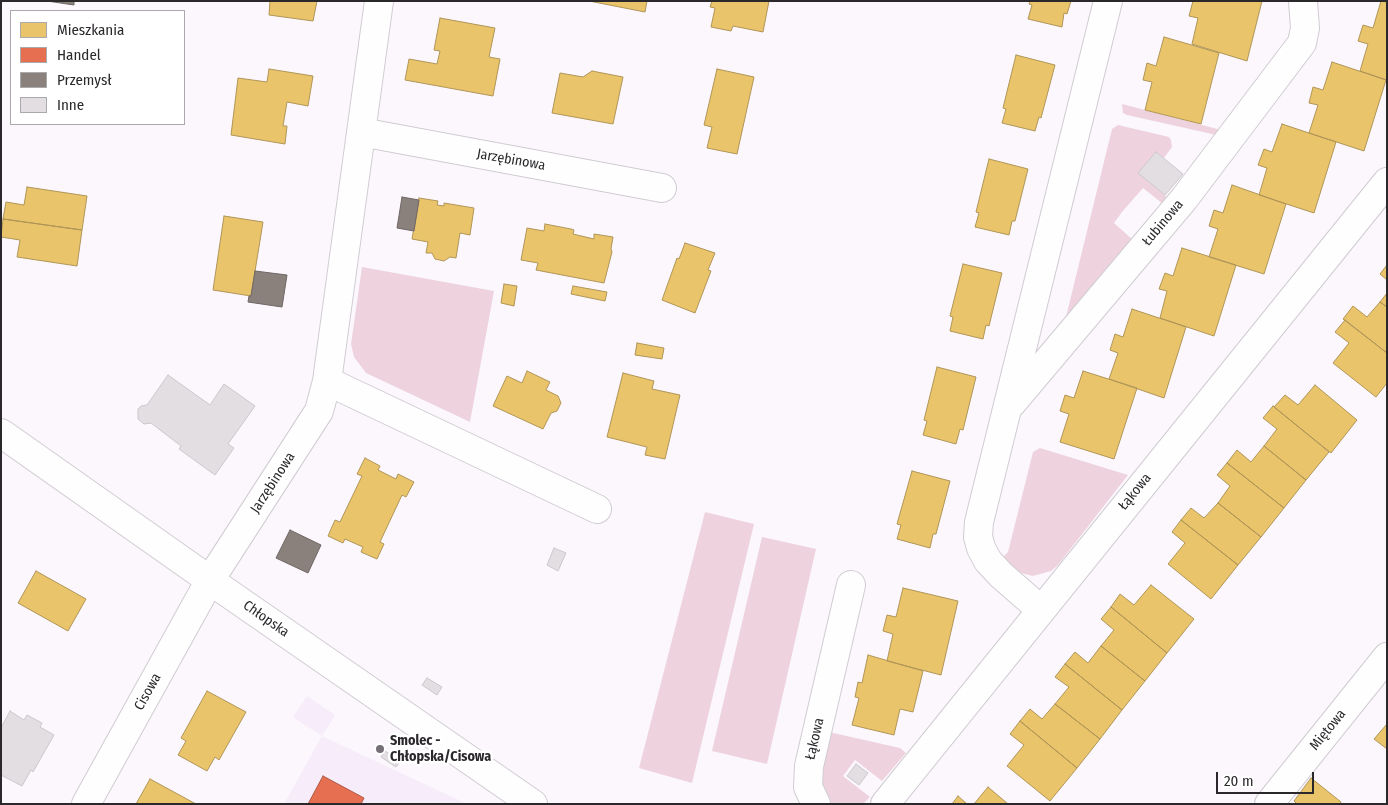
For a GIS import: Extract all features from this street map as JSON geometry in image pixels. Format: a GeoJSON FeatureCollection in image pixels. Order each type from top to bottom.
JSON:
{"type":"FeatureCollection","features":[{"type":"Feature","properties":{"kind":"street","name":"Jarzębinowa"},"geometry":{"type":"LineString","coordinates":[[210,580],[319,411],[327,381],[379,1]]}},
{"type":"Feature","properties":{"kind":"street","name":"Łubinowa"},"geometry":{"type":"LineString","coordinates":[[1040,609],[988,561],[978,537],[979,522],[1108,1]]}},
{"type":"Feature","properties":{"kind":"street","name":"Łubinowa"},"geometry":{"type":"LineString","coordinates":[[1008,408],[1184,199],[1302,43],[1305,28],[1303,1]]}},
{"type":"Feature","properties":{"kind":"street","name":"Jarzębinowa"},"geometry":{"type":"LineString","coordinates":[[361,132],[662,188]]}},
{"type":"Feature","properties":{"kind":"street","name":"Łąkowa"},"geometry":{"type":"LineString","coordinates":[[885,804],[1040,609],[1387,182]]}},
{"type":"Feature","properties":{"kind":"street"},"geometry":{"type":"LineString","coordinates":[[327,381],[597,509]]}},
{"type":"Feature","properties":{"kind":"street","name":"Chłopska"},"geometry":{"type":"LineString","coordinates":[[1,433],[533,804]]}},
{"type":"Feature","properties":{"kind":"street","name":"Cisowa"},"geometry":{"type":"LineString","coordinates":[[86,804],[210,580]]}},
{"type":"Feature","properties":{"kind":"street","name":"Łąkowa"},"geometry":{"type":"LineString","coordinates":[[816,804],[808,786],[809,766],[851,586]]}},
{"type":"Feature","properties":{"kind":"street","name":"Miętowa"},"geometry":{"type":"LineString","coordinates":[[1269,804],[1387,657]]}},
{"type":"Feature","properties":{"kind":"shaded area"},"geometry":{"type":"Polygon","coordinates":[[[1122,104],[1225,131],[1216,135],[1127,115],[1123,113],[1122,104]]]}},
{"type":"Feature","properties":{"kind":"shaded area"},"geometry":{"type":"Polygon","coordinates":[[[1118,125],[1169,137],[1172,147],[1164,158],[1156,152],[1139,173],[1168,198],[1163,204],[1143,188],[1122,212],[1114,223],[1133,240],[1064,325],[1112,129],[1118,125]]]}},
{"type":"Feature","properties":{"kind":"shaded area"},"geometry":{"type":"Polygon","coordinates":[[[362,267],[494,291],[470,422],[366,373],[354,357],[351,344],[362,267]]]}},
{"type":"Feature","properties":{"kind":"shaded area"},"geometry":{"type":"Polygon","coordinates":[[[1040,448],[1128,475],[1058,565],[1051,571],[1033,576],[1021,573],[1002,558],[1008,552],[1033,452],[1040,448]]]}},
{"type":"Feature","properties":{"kind":"shaded area"},"geometry":{"type":"Polygon","coordinates":[[[705,512],[754,524],[692,783],[639,768],[705,512]]]}},
{"type":"Feature","properties":{"kind":"shaded area"},"geometry":{"type":"Polygon","coordinates":[[[762,537],[816,549],[767,764],[712,751],[762,537]]]}},
{"type":"Feature","properties":{"kind":"shaded area"},"geometry":{"type":"Polygon","coordinates":[[[307,696],[335,715],[322,736],[293,717],[307,696]]]}},
{"type":"Feature","properties":{"kind":"shaded area"},"geometry":{"type":"Polygon","coordinates":[[[829,732],[900,748],[906,753],[882,781],[855,760],[843,776],[870,797],[863,804],[833,804],[826,799],[819,778],[829,732]]]}},
{"type":"Feature","properties":{"kind":"shaded area"},"geometry":{"type":"Polygon","coordinates":[[[322,736],[467,804],[284,804],[322,736]]]}},
{"type":"Feature","properties":{"kind":"building: Mieszkania"},"geometry":{"type":"Polygon","coordinates":[[[270,1],[317,1],[313,21],[269,15],[270,1]]]}},
{"type":"Feature","properties":{"kind":"building: Mieszkania"},"geometry":{"type":"Polygon","coordinates":[[[589,1],[647,1],[645,12],[589,1]]]}},
{"type":"Feature","properties":{"kind":"building: Mieszkania"},"geometry":{"type":"Polygon","coordinates":[[[712,1],[769,1],[763,32],[733,26],[731,31],[711,27],[715,8],[710,7],[712,1]]]}},
{"type":"Feature","properties":{"kind":"building: Mieszkania"},"geometry":{"type":"Polygon","coordinates":[[[1030,1],[1071,1],[1067,14],[1064,13],[1062,27],[1028,19],[1032,5],[1029,4],[1030,1]]]}},
{"type":"Feature","properties":{"kind":"building: Mieszkania"},"geometry":{"type":"Polygon","coordinates":[[[1193,1],[1262,1],[1247,61],[1192,44],[1198,18],[1189,16],[1193,1]]]}},
{"type":"Feature","properties":{"kind":"building: Mieszkania"},"geometry":{"type":"Polygon","coordinates":[[[1381,1],[1387,2],[1387,80],[1360,71],[1368,44],[1358,41],[1363,25],[1373,28],[1381,1]]]}},
{"type":"Feature","properties":{"kind":"building: Mieszkania"},"geometry":{"type":"Polygon","coordinates":[[[440,18],[495,28],[489,57],[500,59],[493,96],[405,80],[409,59],[437,64],[440,51],[434,50],[440,18]]]}},
{"type":"Feature","properties":{"kind":"building: Mieszkania"},"geometry":{"type":"Polygon","coordinates":[[[1164,37],[1219,53],[1201,124],[1145,110],[1152,82],[1143,80],[1147,63],[1156,66],[1164,37]]]}},
{"type":"Feature","properties":{"kind":"building: Mieszkania"},"geometry":{"type":"Polygon","coordinates":[[[1016,55],[1055,65],[1041,118],[1039,117],[1035,131],[1002,123],[1006,109],[1003,108],[1016,55]]]}},
{"type":"Feature","properties":{"kind":"building: Mieszkania"},"geometry":{"type":"Polygon","coordinates":[[[1332,62],[1386,80],[1364,151],[1309,133],[1318,105],[1309,103],[1313,87],[1323,90],[1332,62]]]}},
{"type":"Feature","properties":{"kind":"building: Mieszkania"},"geometry":{"type":"Polygon","coordinates":[[[269,69],[313,76],[308,106],[287,102],[283,126],[287,126],[285,144],[231,135],[238,78],[267,82],[269,69]]]}},
{"type":"Feature","properties":{"kind":"building: Mieszkania"},"geometry":{"type":"Polygon","coordinates":[[[717,69],[754,77],[737,154],[707,148],[712,127],[704,125],[717,69]]]}},
{"type":"Feature","properties":{"kind":"building: Mieszkania"},"geometry":{"type":"Polygon","coordinates":[[[592,71],[623,77],[613,124],[552,113],[560,73],[583,77],[592,71]]]}},
{"type":"Feature","properties":{"kind":"building: Mieszkania"},"geometry":{"type":"Polygon","coordinates":[[[1282,124],[1336,142],[1314,213],[1259,195],[1267,168],[1258,165],[1264,149],[1272,152],[1282,124]]]}},
{"type":"Feature","properties":{"kind":"building: Mieszkania"},"geometry":{"type":"Polygon","coordinates":[[[989,159],[1028,169],[1015,221],[1012,221],[1009,235],[975,227],[979,213],[976,212],[989,159]]]}},
{"type":"Feature","properties":{"kind":"building: Mieszkania"},"geometry":{"type":"Polygon","coordinates":[[[1232,185],[1286,204],[1264,274],[1209,257],[1218,229],[1209,226],[1214,210],[1223,213],[1232,185]]]}},
{"type":"Feature","properties":{"kind":"building: Mieszkania"},"geometry":{"type":"Polygon","coordinates":[[[27,187],[87,196],[82,230],[3,219],[6,202],[24,205],[27,187]]]}},
{"type":"Feature","properties":{"kind":"building: Mieszkania"},"geometry":{"type":"Polygon","coordinates":[[[419,198],[438,201],[437,205],[444,206],[444,203],[474,208],[470,235],[460,233],[456,258],[450,257],[444,261],[435,259],[432,253],[426,253],[428,242],[412,239],[419,198]]]}},
{"type":"Feature","properties":{"kind":"building: Mieszkania"},"geometry":{"type":"Polygon","coordinates":[[[224,216],[263,222],[251,296],[213,290],[224,216]]]}},
{"type":"Feature","properties":{"kind":"building: Mieszkania"},"geometry":{"type":"Polygon","coordinates":[[[3,219],[82,230],[77,266],[17,257],[20,240],[1,237],[3,219]]]}},
{"type":"Feature","properties":{"kind":"building: Mieszkania"},"geometry":{"type":"Polygon","coordinates":[[[545,224],[571,229],[574,230],[573,234],[594,239],[594,234],[613,237],[612,252],[604,283],[536,270],[538,263],[521,260],[527,228],[544,231],[545,224]]]}},
{"type":"Feature","properties":{"kind":"building: Mieszkania"},"geometry":{"type":"Polygon","coordinates":[[[685,243],[715,253],[708,270],[711,271],[695,313],[662,300],[677,258],[679,259],[685,243]]]}},
{"type":"Feature","properties":{"kind":"building: Mieszkania"},"geometry":{"type":"Polygon","coordinates":[[[1182,248],[1236,265],[1214,336],[1160,318],[1167,291],[1159,289],[1165,273],[1173,276],[1182,248]]]}},
{"type":"Feature","properties":{"kind":"building: Mieszkania"},"geometry":{"type":"Polygon","coordinates":[[[963,264],[1002,273],[989,326],[986,325],[983,339],[950,331],[953,317],[950,316],[963,264]]]}},
{"type":"Feature","properties":{"kind":"building: Mieszkania"},"geometry":{"type":"Polygon","coordinates":[[[1387,265],[1387,280],[1380,274],[1387,265]]]}},
{"type":"Feature","properties":{"kind":"building: Mieszkania"},"geometry":{"type":"Polygon","coordinates":[[[504,284],[517,286],[514,306],[501,303],[504,284]]]}},
{"type":"Feature","properties":{"kind":"building: Mieszkania"},"geometry":{"type":"Polygon","coordinates":[[[573,286],[607,292],[605,301],[571,294],[573,286]]]}},
{"type":"Feature","properties":{"kind":"building: Mieszkania"},"geometry":{"type":"Polygon","coordinates":[[[1387,293],[1387,307],[1380,302],[1387,293]]]}},
{"type":"Feature","properties":{"kind":"building: Mieszkania"},"geometry":{"type":"Polygon","coordinates":[[[1380,302],[1387,307],[1387,353],[1343,319],[1353,306],[1367,317],[1380,302]]]}},
{"type":"Feature","properties":{"kind":"building: Mieszkania"},"geometry":{"type":"Polygon","coordinates":[[[1132,309],[1186,327],[1164,398],[1109,379],[1118,353],[1110,350],[1115,334],[1123,337],[1132,309]]]}},
{"type":"Feature","properties":{"kind":"building: Mieszkania"},"geometry":{"type":"Polygon","coordinates":[[[1345,320],[1387,353],[1387,383],[1376,397],[1333,363],[1349,343],[1335,332],[1345,320]]]}},
{"type":"Feature","properties":{"kind":"building: Mieszkania"},"geometry":{"type":"Polygon","coordinates":[[[637,343],[664,348],[662,359],[635,355],[637,343]]]}},
{"type":"Feature","properties":{"kind":"building: Mieszkania"},"geometry":{"type":"Polygon","coordinates":[[[937,367],[976,377],[963,430],[960,429],[956,444],[923,435],[927,421],[924,420],[937,367]]]}},
{"type":"Feature","properties":{"kind":"building: Mieszkania"},"geometry":{"type":"Polygon","coordinates":[[[527,371],[550,382],[546,390],[558,396],[561,403],[557,411],[551,413],[543,429],[493,406],[507,376],[522,383],[527,371]]]}},
{"type":"Feature","properties":{"kind":"building: Mieszkania"},"geometry":{"type":"Polygon","coordinates":[[[1083,371],[1137,388],[1114,459],[1060,442],[1069,414],[1060,411],[1065,395],[1074,398],[1083,371]]]}},
{"type":"Feature","properties":{"kind":"building: Mieszkania"},"geometry":{"type":"Polygon","coordinates":[[[623,373],[654,381],[652,389],[680,395],[665,459],[645,455],[647,447],[607,437],[623,373]]]}},
{"type":"Feature","properties":{"kind":"building: Mieszkania"},"geometry":{"type":"Polygon","coordinates":[[[1315,385],[1357,420],[1331,453],[1274,407],[1285,395],[1298,405],[1315,385]]]}},
{"type":"Feature","properties":{"kind":"building: Mieszkania"},"geometry":{"type":"Polygon","coordinates":[[[1273,406],[1329,452],[1306,480],[1264,446],[1277,429],[1263,418],[1273,406]]]}},
{"type":"Feature","properties":{"kind":"building: Mieszkania"},"geometry":{"type":"Polygon","coordinates":[[[1264,446],[1306,480],[1284,508],[1227,463],[1237,450],[1251,462],[1264,446]]]}},
{"type":"Feature","properties":{"kind":"building: Mieszkania"},"geometry":{"type":"Polygon","coordinates":[[[365,458],[380,466],[378,470],[396,479],[398,474],[414,482],[406,497],[402,495],[380,542],[384,544],[377,559],[361,552],[363,547],[345,539],[343,543],[328,536],[335,520],[340,522],[362,476],[357,474],[365,458]]]}},
{"type":"Feature","properties":{"kind":"building: Mieszkania"},"geometry":{"type":"Polygon","coordinates":[[[1227,463],[1284,508],[1261,537],[1218,503],[1230,486],[1217,475],[1227,463]]]}},
{"type":"Feature","properties":{"kind":"building: Mieszkania"},"geometry":{"type":"Polygon","coordinates":[[[912,471],[950,481],[936,534],[933,534],[930,548],[897,539],[901,525],[897,524],[912,471]]]}},
{"type":"Feature","properties":{"kind":"building: Mieszkania"},"geometry":{"type":"Polygon","coordinates":[[[1218,503],[1261,537],[1238,565],[1181,520],[1191,508],[1204,518],[1218,503]]]}},
{"type":"Feature","properties":{"kind":"building: Mieszkania"},"geometry":{"type":"Polygon","coordinates":[[[1181,520],[1238,565],[1211,599],[1168,564],[1185,543],[1172,532],[1181,520]]]}},
{"type":"Feature","properties":{"kind":"building: Mieszkania"},"geometry":{"type":"Polygon","coordinates":[[[36,571],[86,599],[68,631],[18,603],[36,571]]]}},
{"type":"Feature","properties":{"kind":"building: Mieszkania"},"geometry":{"type":"Polygon","coordinates":[[[1151,585],[1194,619],[1167,653],[1111,607],[1120,594],[1134,605],[1151,585]]]}},
{"type":"Feature","properties":{"kind":"building: Mieszkania"},"geometry":{"type":"Polygon","coordinates":[[[903,588],[958,601],[941,675],[887,661],[893,634],[883,631],[887,615],[896,617],[903,588]]]}},
{"type":"Feature","properties":{"kind":"building: Mieszkania"},"geometry":{"type":"Polygon","coordinates":[[[1111,607],[1167,653],[1145,681],[1101,646],[1114,630],[1101,619],[1111,607]]]}},
{"type":"Feature","properties":{"kind":"building: Mieszkania"},"geometry":{"type":"Polygon","coordinates":[[[1101,646],[1145,681],[1122,710],[1065,664],[1075,652],[1088,663],[1101,646]]]}},
{"type":"Feature","properties":{"kind":"building: Mieszkania"},"geometry":{"type":"Polygon","coordinates":[[[868,655],[923,671],[913,712],[900,709],[894,735],[852,725],[859,698],[855,697],[858,682],[862,683],[868,655]]]}},
{"type":"Feature","properties":{"kind":"building: Mieszkania"},"geometry":{"type":"Polygon","coordinates":[[[1065,664],[1122,710],[1100,739],[1055,704],[1069,687],[1055,677],[1065,664]]]}},
{"type":"Feature","properties":{"kind":"building: Mieszkania"},"geometry":{"type":"Polygon","coordinates":[[[207,691],[246,712],[219,760],[215,757],[207,771],[178,755],[186,741],[181,738],[207,691]]]}},
{"type":"Feature","properties":{"kind":"building: Mieszkania"},"geometry":{"type":"Polygon","coordinates":[[[1055,704],[1100,739],[1077,768],[1020,721],[1030,709],[1042,719],[1055,704]]]}},
{"type":"Feature","properties":{"kind":"building: Mieszkania"},"geometry":{"type":"Polygon","coordinates":[[[1020,721],[1077,768],[1050,801],[1007,766],[1024,745],[1010,734],[1020,721]]]}},
{"type":"Feature","properties":{"kind":"building: Mieszkania"},"geometry":{"type":"Polygon","coordinates":[[[1387,724],[1387,749],[1374,739],[1387,724]]]}},
{"type":"Feature","properties":{"kind":"building: Mieszkania"},"geometry":{"type":"Polygon","coordinates":[[[1311,778],[1341,802],[1340,804],[1297,804],[1294,801],[1311,778]]]}},
{"type":"Feature","properties":{"kind":"building: Mieszkania"},"geometry":{"type":"Polygon","coordinates":[[[150,779],[196,804],[136,804],[150,779]]]}},
{"type":"Feature","properties":{"kind":"building: Mieszkania"},"geometry":{"type":"Polygon","coordinates":[[[988,787],[1008,804],[974,804],[988,787]]]}},
{"type":"Feature","properties":{"kind":"building: Mieszkania"},"geometry":{"type":"Polygon","coordinates":[[[958,796],[967,804],[952,804],[958,796]]]}},
{"type":"Feature","properties":{"kind":"building: Handel"},"geometry":{"type":"Polygon","coordinates":[[[323,776],[364,798],[361,804],[308,804],[323,776]]]}},
{"type":"Feature","properties":{"kind":"building: Przemysł"},"geometry":{"type":"Polygon","coordinates":[[[47,1],[74,1],[74,5],[47,1]]]}},
{"type":"Feature","properties":{"kind":"building: Przemysł"},"geometry":{"type":"Polygon","coordinates":[[[402,197],[419,200],[414,231],[397,228],[402,197]]]}},
{"type":"Feature","properties":{"kind":"building: Przemysł"},"geometry":{"type":"Polygon","coordinates":[[[255,271],[287,275],[282,307],[248,302],[249,296],[251,296],[255,271]]]}},
{"type":"Feature","properties":{"kind":"building: Przemysł"},"geometry":{"type":"Polygon","coordinates":[[[290,530],[321,545],[308,573],[276,558],[290,530]]]}},
{"type":"Feature","properties":{"kind":"building: Inne"},"geometry":{"type":"Polygon","coordinates":[[[1156,152],[1183,174],[1165,195],[1138,173],[1156,152]]]}},
{"type":"Feature","properties":{"kind":"building: Inne"},"geometry":{"type":"Polygon","coordinates":[[[168,375],[210,405],[224,384],[255,406],[228,444],[234,448],[215,475],[179,449],[181,446],[151,423],[144,424],[138,419],[138,409],[141,406],[147,405],[168,375]]]}},
{"type":"Feature","properties":{"kind":"building: Inne"},"geometry":{"type":"Polygon","coordinates":[[[554,548],[566,553],[558,571],[547,565],[554,548]]]}},
{"type":"Feature","properties":{"kind":"building: Inne"},"geometry":{"type":"Polygon","coordinates":[[[427,678],[442,687],[437,695],[422,685],[427,678]]]}},
{"type":"Feature","properties":{"kind":"building: Inne"},"geometry":{"type":"Polygon","coordinates":[[[10,711],[24,720],[27,715],[42,723],[40,727],[54,735],[33,772],[31,770],[22,786],[1,775],[1,728],[10,711]]]}},
{"type":"Feature","properties":{"kind":"building: Inne"},"geometry":{"type":"Polygon","coordinates":[[[385,751],[401,761],[396,767],[381,757],[385,751]]]}},
{"type":"Feature","properties":{"kind":"building: Inne"},"geometry":{"type":"Polygon","coordinates":[[[856,764],[868,773],[859,785],[847,776],[856,764]]]}},
{"type":"Feature","properties":{"kind":"place","name":"Smolec - Chłopska/Cisowa"},"geometry":{"type":"Point","coordinates":[380,749]}}]}
